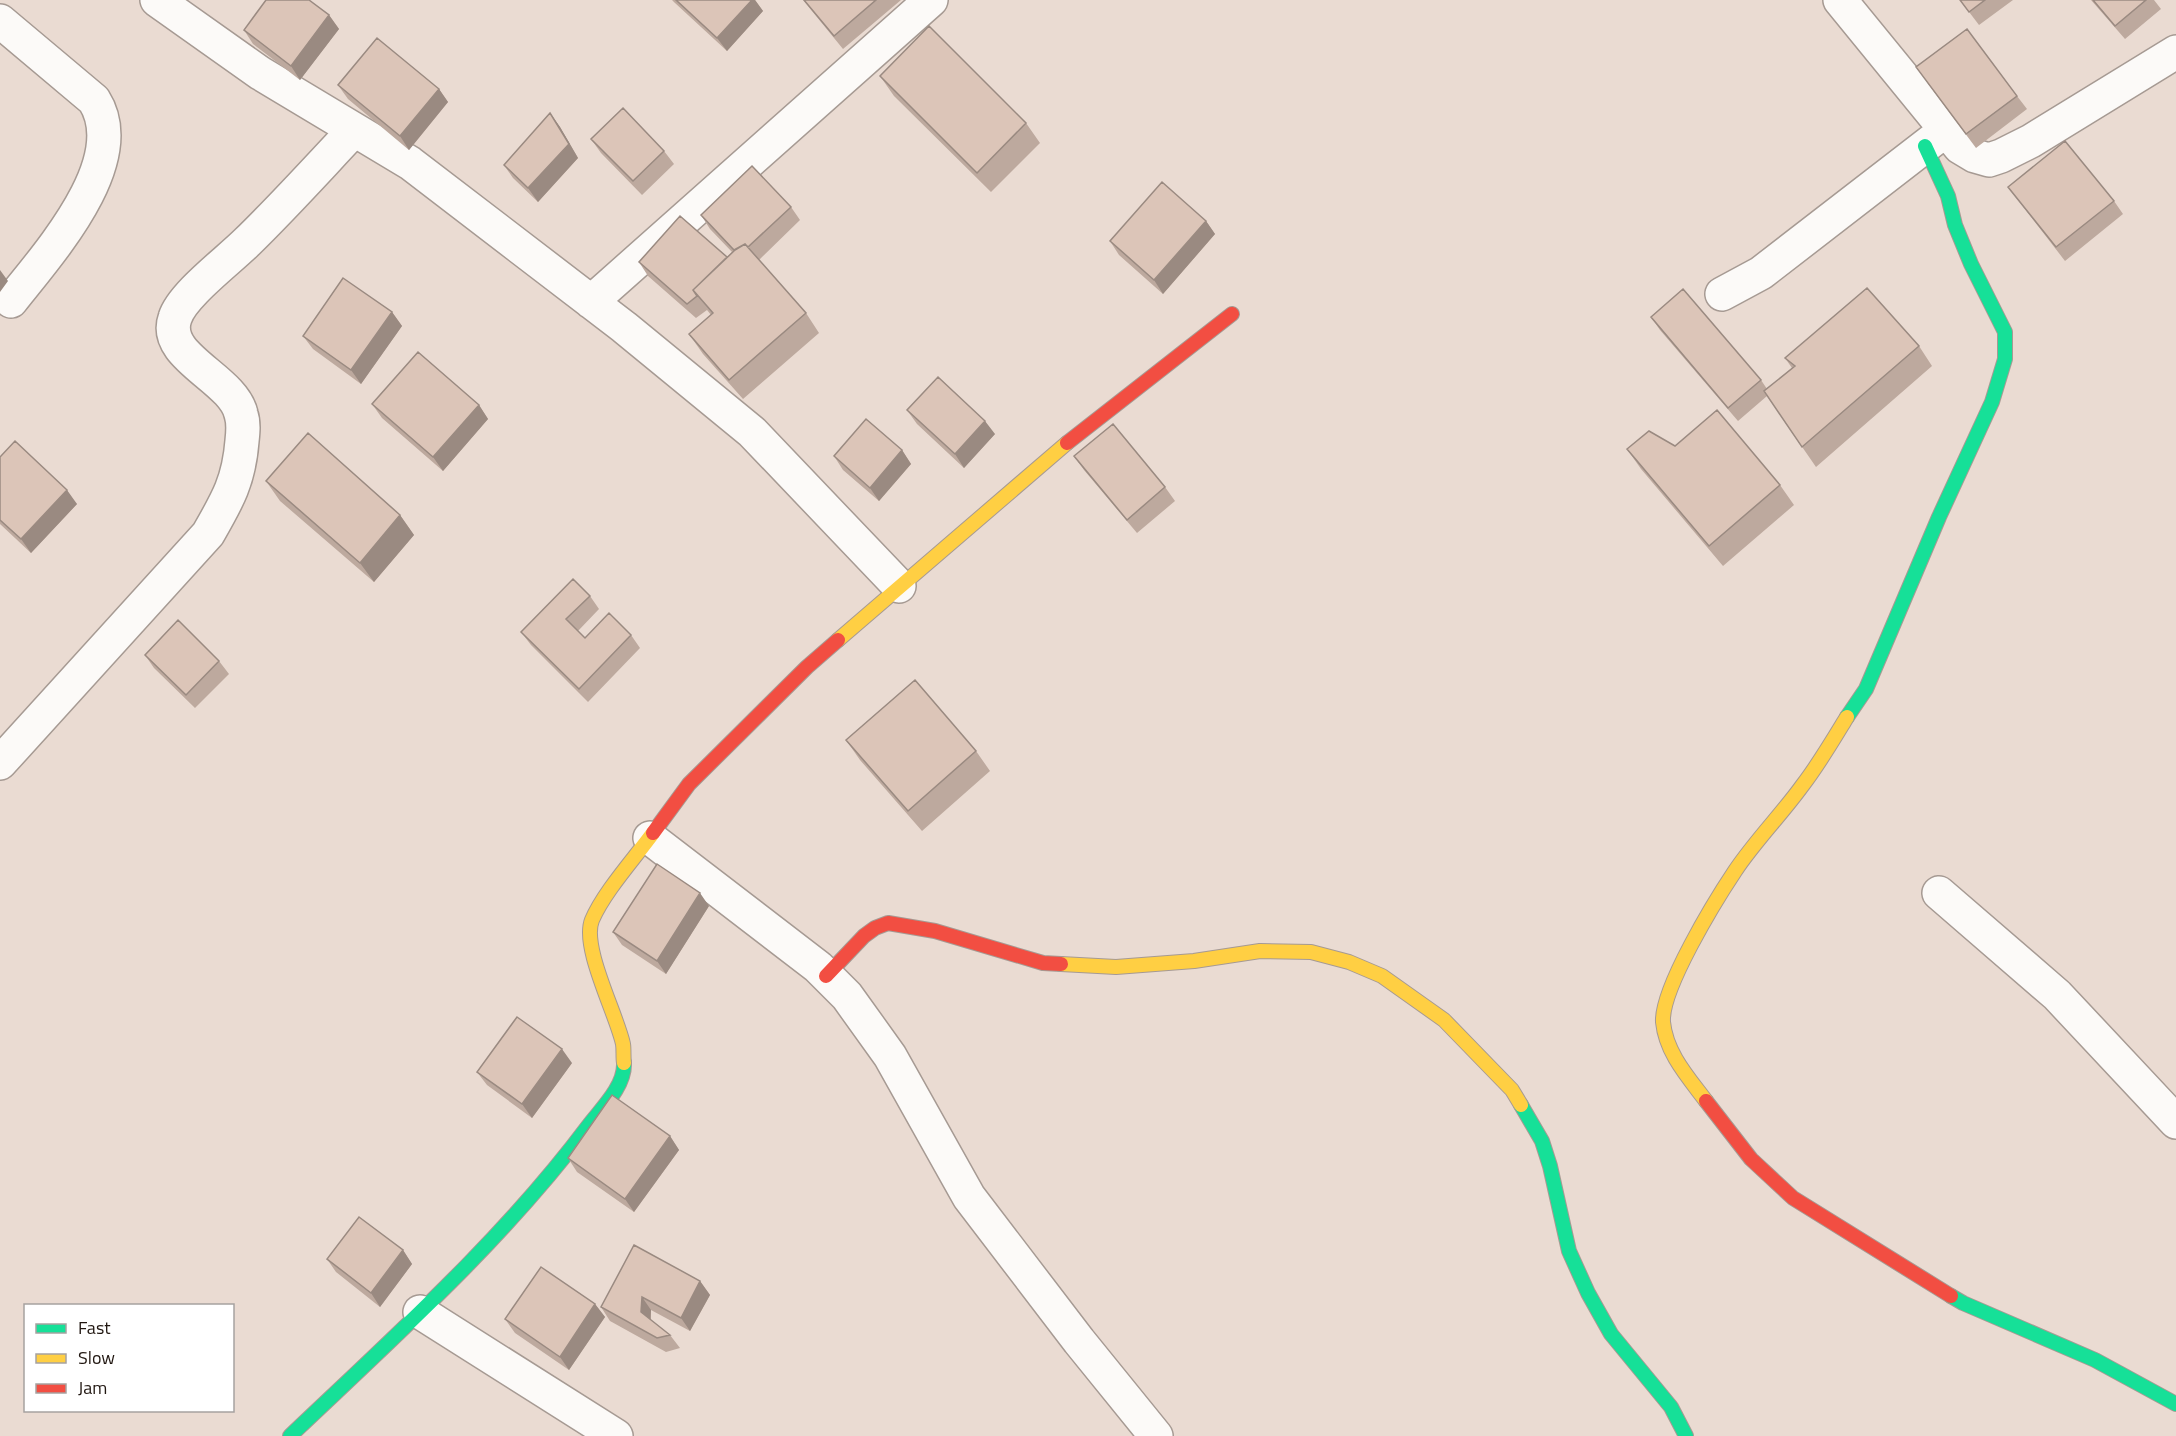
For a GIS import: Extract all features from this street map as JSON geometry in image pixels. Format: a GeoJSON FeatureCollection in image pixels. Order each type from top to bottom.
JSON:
{"type":"FeatureCollection","features":[{"type":"Feature","properties":{"kind":"street"},"geometry":{"type":"LineString","coordinates":[[157,0],[260,73],[410,163],[591,302],[752,432],[899,586]]}},
{"type":"Feature","properties":{"kind":"street"},"geometry":{"type":"LineString","coordinates":[[591,302],[931,0]]}},
{"type":"Feature","properties":{"kind":"street"},"geometry":{"type":"LineString","coordinates":[[1840,0],[1935,138],[1955,225],[1971,264],[2005,332],[2005,359],[1995,391],[1866,689],[1803,785],[1736,871],[1686,954],[1668,994],[1663,1020],[1666,1036],[1677,1063],[1751,1159],[1793,1198],[1963,1303],[2095,1360],[2176,1404]]}},
{"type":"Feature","properties":{"kind":"street"},"geometry":{"type":"LineString","coordinates":[[0,21],[93,100],[101,112],[104,126],[103,145],[84,203],[66,231],[11,301]]}},
{"type":"Feature","properties":{"kind":"street"},"geometry":{"type":"LineString","coordinates":[[1935,138],[1989,160],[2001,156],[2031,141],[2176,52]]}},
{"type":"Feature","properties":{"kind":"street"},"geometry":{"type":"LineString","coordinates":[[0,763],[208,534],[230,496],[240,465],[243,428],[241,412],[232,396],[177,344],[172,332],[175,317],[182,304],[248,242],[354,130]]}},
{"type":"Feature","properties":{"kind":"street"},"geometry":{"type":"LineString","coordinates":[[1722,294],[1761,273],[1935,138]]}},
{"type":"Feature","properties":{"kind":"street"},"geometry":{"type":"LineString","coordinates":[[290,1436],[441,1293],[560,1164],[615,1091],[624,1069],[623,1045],[597,968],[590,938],[591,922],[606,897],[689,784],[807,667],[899,586],[1081,431],[1232,314]]}},
{"type":"Feature","properties":{"kind":"street"},"geometry":{"type":"LineString","coordinates":[[650,838],[818,967],[848,996],[890,1056],[969,1197],[1079,1341],[1156,1436]]}},
{"type":"Feature","properties":{"kind":"street"},"geometry":{"type":"LineString","coordinates":[[1939,893],[2057,995],[2176,1122]]}},
{"type":"Feature","properties":{"kind":"street"},"geometry":{"type":"LineString","coordinates":[[826,976],[864,936],[888,923],[935,931],[1043,963],[1116,967],[1194,961],[1260,951],[1311,952],[1349,962],[1382,976],[1444,1020],[1512,1090],[1542,1142],[1550,1166],[1569,1251],[1588,1293],[1611,1334],[1671,1407],[1686,1436]]}},
{"type":"Feature","properties":{"kind":"street"},"geometry":{"type":"LineString","coordinates":[[420,1312],[616,1436]]}},
{"type":"Feature","properties":{"kind":"building"},"geometry":{"type":"Polygon","coordinates":[[[266,0],[309,0],[329,15],[291,66],[244,30],[266,0]]]}},
{"type":"Feature","properties":{"kind":"building"},"geometry":{"type":"Polygon","coordinates":[[[676,0],[752,0],[717,38],[676,0]]]}},
{"type":"Feature","properties":{"kind":"building"},"geometry":{"type":"Polygon","coordinates":[[[804,0],[876,0],[834,36],[804,0]]]}},
{"type":"Feature","properties":{"kind":"building"},"geometry":{"type":"Polygon","coordinates":[[[1960,0],[1985,0],[1969,12],[1960,0]]]}},
{"type":"Feature","properties":{"kind":"building"},"geometry":{"type":"Polygon","coordinates":[[[2093,0],[2146,0],[2115,26],[2093,0]]]}},
{"type":"Feature","properties":{"kind":"building"},"geometry":{"type":"Polygon","coordinates":[[[929,26],[1026,123],[977,173],[880,76],[929,26]]]}},
{"type":"Feature","properties":{"kind":"building"},"geometry":{"type":"Polygon","coordinates":[[[1967,29],[2017,96],[1966,134],[1916,67],[1967,29]]]}},
{"type":"Feature","properties":{"kind":"building"},"geometry":{"type":"Polygon","coordinates":[[[377,38],[439,89],[400,136],[338,85],[377,38]]]}},
{"type":"Feature","properties":{"kind":"building"},"geometry":{"type":"Polygon","coordinates":[[[623,108],[664,151],[633,181],[591,139],[623,108]]]}},
{"type":"Feature","properties":{"kind":"building"},"geometry":{"type":"Polygon","coordinates":[[[550,113],[569,144],[528,188],[504,165],[550,113]]]}},
{"type":"Feature","properties":{"kind":"building"},"geometry":{"type":"Polygon","coordinates":[[[2065,141],[2114,201],[2056,247],[2008,187],[2065,141]]]}},
{"type":"Feature","properties":{"kind":"building"},"geometry":{"type":"Polygon","coordinates":[[[752,166],[791,207],[748,247],[745,244],[734,250],[701,215],[752,166]]]}},
{"type":"Feature","properties":{"kind":"building"},"geometry":{"type":"Polygon","coordinates":[[[1162,182],[1206,221],[1154,280],[1110,241],[1162,182]]]}},
{"type":"Feature","properties":{"kind":"building"},"geometry":{"type":"Polygon","coordinates":[[[680,216],[727,257],[693,290],[697,296],[687,304],[639,262],[680,216]]]}},
{"type":"Feature","properties":{"kind":"building"},"geometry":{"type":"Polygon","coordinates":[[[745,244],[806,313],[729,380],[689,334],[713,313],[693,290],[735,250],[745,244]]]}},
{"type":"Feature","properties":{"kind":"building"},"geometry":{"type":"Polygon","coordinates":[[[343,278],[392,312],[351,370],[303,336],[343,278]]]}},
{"type":"Feature","properties":{"kind":"building"},"geometry":{"type":"Polygon","coordinates":[[[1867,288],[1919,346],[1802,447],[1764,391],[1795,366],[1785,358],[1867,288]]]}},
{"type":"Feature","properties":{"kind":"building"},"geometry":{"type":"Polygon","coordinates":[[[1683,289],[1761,380],[1728,408],[1651,317],[1683,289]]]}},
{"type":"Feature","properties":{"kind":"building"},"geometry":{"type":"Polygon","coordinates":[[[418,352],[479,405],[433,457],[372,404],[418,352]]]}},
{"type":"Feature","properties":{"kind":"building"},"geometry":{"type":"Polygon","coordinates":[[[938,377],[985,421],[955,454],[907,410],[938,377]]]}},
{"type":"Feature","properties":{"kind":"building"},"geometry":{"type":"Polygon","coordinates":[[[1717,410],[1780,485],[1709,546],[1627,449],[1649,431],[1675,446],[1717,410]]]}},
{"type":"Feature","properties":{"kind":"building"},"geometry":{"type":"Polygon","coordinates":[[[866,419],[902,450],[870,488],[834,456],[866,419]]]}},
{"type":"Feature","properties":{"kind":"building"},"geometry":{"type":"Polygon","coordinates":[[[1113,424],[1165,487],[1127,520],[1074,456],[1113,424]]]}},
{"type":"Feature","properties":{"kind":"building"},"geometry":{"type":"Polygon","coordinates":[[[308,433],[400,515],[360,563],[266,481],[308,433]]]}},
{"type":"Feature","properties":{"kind":"building"},"geometry":{"type":"Polygon","coordinates":[[[15,441],[67,490],[21,539],[0,520],[0,457],[15,441]]]}},
{"type":"Feature","properties":{"kind":"building"},"geometry":{"type":"Polygon","coordinates":[[[573,579],[590,596],[566,619],[585,638],[609,613],[631,635],[579,689],[521,632],[573,579]]]}},
{"type":"Feature","properties":{"kind":"building"},"geometry":{"type":"Polygon","coordinates":[[[178,620],[219,661],[186,695],[145,655],[178,620]]]}},
{"type":"Feature","properties":{"kind":"building"},"geometry":{"type":"Polygon","coordinates":[[[915,680],[976,751],[908,811],[846,740],[915,680]]]}},
{"type":"Feature","properties":{"kind":"building"},"geometry":{"type":"Polygon","coordinates":[[[657,864],[700,893],[657,961],[613,932],[657,864]]]}},
{"type":"Feature","properties":{"kind":"building"},"geometry":{"type":"Polygon","coordinates":[[[517,1017],[562,1049],[522,1104],[477,1072],[517,1017]]]}},
{"type":"Feature","properties":{"kind":"building"},"geometry":{"type":"Polygon","coordinates":[[[612,1095],[670,1136],[625,1199],[568,1158],[612,1095]]]}},
{"type":"Feature","properties":{"kind":"building"},"geometry":{"type":"Polygon","coordinates":[[[359,1217],[403,1250],[371,1293],[327,1259],[359,1217]]]}},
{"type":"Feature","properties":{"kind":"building"},"geometry":{"type":"Polygon","coordinates":[[[634,1245],[700,1281],[681,1318],[642,1297],[641,1312],[670,1335],[657,1338],[601,1307],[634,1245]]]}},
{"type":"Feature","properties":{"kind":"building"},"geometry":{"type":"Polygon","coordinates":[[[541,1267],[595,1304],[560,1357],[505,1319],[541,1267]]]}},
{"type":"Feature","properties":{"kind":"traffic: fast"},"geometry":{"type":"LineString","coordinates":[[1847,717],[1866,689],[1939,517],[1992,402],[2005,359],[2005,332],[1971,264],[1955,225],[1948,196],[1925,146]]}},
{"type":"Feature","properties":{"kind":"traffic: fast"},"geometry":{"type":"LineString","coordinates":[[290,1436],[408,1324],[521,1208],[612,1096],[621,1080],[624,1063]]}},
{"type":"Feature","properties":{"kind":"traffic: fast"},"geometry":{"type":"LineString","coordinates":[[1521,1105],[1542,1141],[1550,1166],[1569,1251],[1588,1293],[1611,1334],[1671,1407],[1686,1436]]}},
{"type":"Feature","properties":{"kind":"traffic: fast"},"geometry":{"type":"LineString","coordinates":[[1951,1296],[2095,1360],[2176,1404]]}},
{"type":"Feature","properties":{"kind":"traffic: slow"},"geometry":{"type":"LineString","coordinates":[[838,640],[1067,443]]}},
{"type":"Feature","properties":{"kind":"traffic: slow"},"geometry":{"type":"LineString","coordinates":[[1706,1101],[1685,1074],[1668,1044],[1663,1022],[1671,989],[1691,945],[1735,871],[1808,778],[1847,717]]}},
{"type":"Feature","properties":{"kind":"traffic: slow"},"geometry":{"type":"LineString","coordinates":[[624,1063],[623,1044],[595,963],[590,932],[597,909],[653,833]]}},
{"type":"Feature","properties":{"kind":"traffic: slow"},"geometry":{"type":"LineString","coordinates":[[1061,964],[1116,967],[1194,961],[1260,951],[1311,952],[1349,962],[1382,976],[1444,1020],[1512,1090],[1521,1105]]}},
{"type":"Feature","properties":{"kind":"traffic: jam"},"geometry":{"type":"LineString","coordinates":[[1067,443],[1232,314]]}},
{"type":"Feature","properties":{"kind":"traffic: jam"},"geometry":{"type":"LineString","coordinates":[[653,833],[689,784],[807,667],[838,640]]}},
{"type":"Feature","properties":{"kind":"traffic: jam"},"geometry":{"type":"LineString","coordinates":[[826,976],[864,936],[888,923],[935,931],[1043,963],[1061,964]]}},
{"type":"Feature","properties":{"kind":"traffic: jam"},"geometry":{"type":"LineString","coordinates":[[1706,1101],[1751,1159],[1793,1198],[1951,1296]]}}]}
